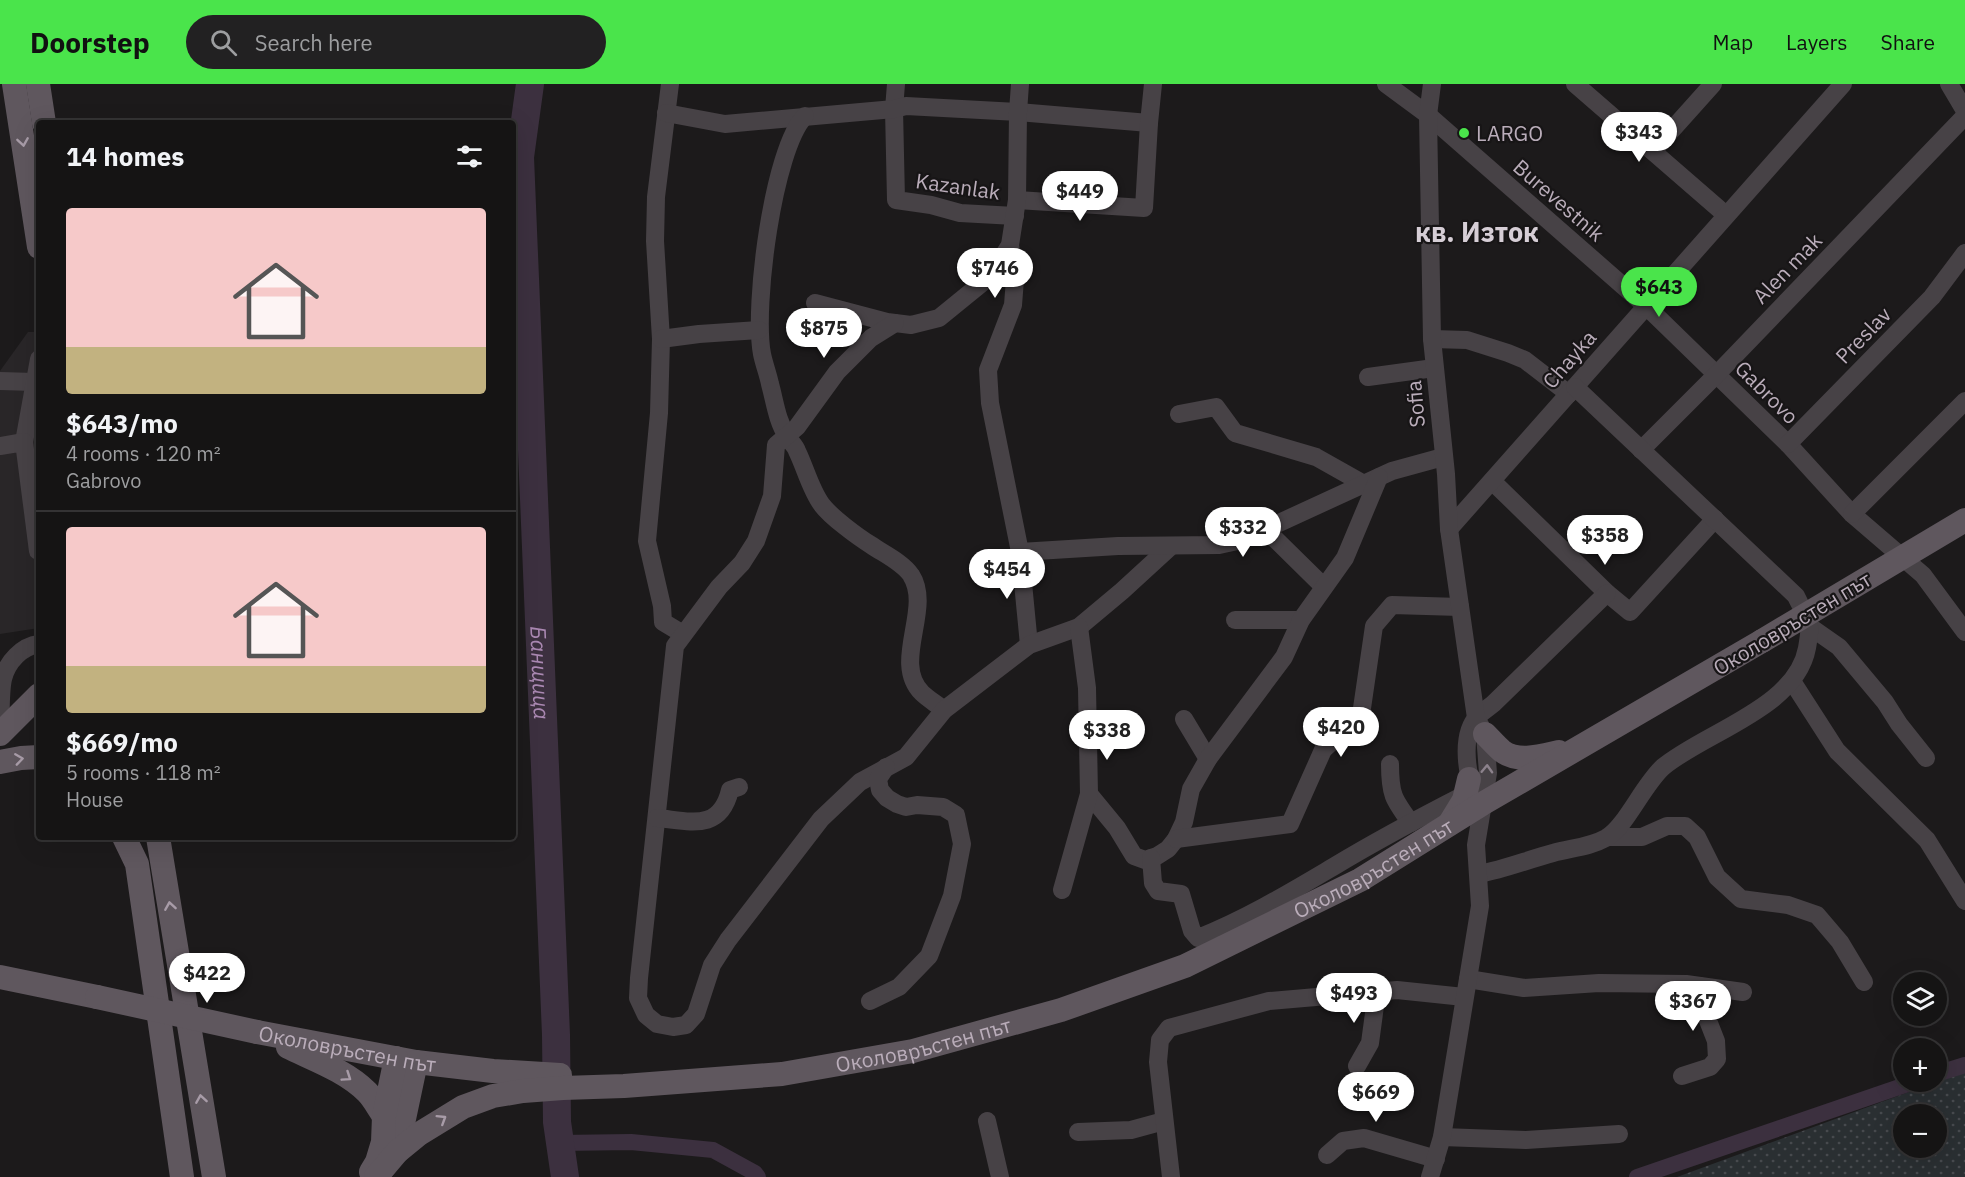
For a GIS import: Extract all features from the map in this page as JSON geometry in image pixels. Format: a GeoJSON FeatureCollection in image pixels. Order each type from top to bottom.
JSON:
{"type":"FeatureCollection","features":[{"type":"Feature","properties":{"kind":"main road"},"geometry":{"type":"LineString","coordinates":[[14,84],[36,227]]}},
{"type":"Feature","properties":{"kind":"main road"},"geometry":{"type":"LineString","coordinates":[[38,84],[44,120]]}},
{"type":"Feature","properties":{"kind":"main road","name":"Околовръстен път"},"geometry":{"type":"LineString","coordinates":[[1,976],[257,1032],[406,1060],[493,1071],[624,1081],[724,1077],[783,1074],[913,1051],[1061,1010],[1185,966],[1360,880],[1447,827],[1473,792],[1576,749],[1965,519]]}},
{"type":"Feature","properties":{"kind":"main road"},"geometry":{"type":"LineString","coordinates":[[0,733],[36,698]]}},
{"type":"Feature","properties":{"kind":"main road"},"geometry":{"type":"LineString","coordinates":[[1480,726],[1503,752],[1514,756],[1530,758],[1576,749]]}},
{"type":"Feature","properties":{"kind":"main road"},"geometry":{"type":"LineString","coordinates":[[0,762],[36,757]]}},
{"type":"Feature","properties":{"kind":"main road"},"geometry":{"type":"LineString","coordinates":[[125,840],[137,864]]}},
{"type":"Feature","properties":{"kind":"main road"},"geometry":{"type":"LineString","coordinates":[[133,840],[182,1177]]}},
{"type":"Feature","properties":{"kind":"main road"},"geometry":{"type":"LineString","coordinates":[[158,840],[214,1177]]}},
{"type":"Feature","properties":{"kind":"main road"},"geometry":{"type":"LineString","coordinates":[[257,1032],[332,1068],[351,1080],[368,1093],[384,1116]]}},
{"type":"Feature","properties":{"kind":"main road"},"geometry":{"type":"LineString","coordinates":[[368,1177],[377,1162],[383,1142],[384,1116],[406,1060]]}},
{"type":"Feature","properties":{"kind":"main road"},"geometry":{"type":"LineString","coordinates":[[397,1152],[406,1060]]}},
{"type":"Feature","properties":{"kind":"main road"},"geometry":{"type":"LineString","coordinates":[[376,1177],[397,1152],[443,1118],[463,1107],[493,1096],[624,1081]]}},
{"type":"Feature","properties":{"kind":"main road"},"geometry":{"type":"LineString","coordinates":[[208,1143],[228,1177]]}},
{"type":"Feature","properties":{"kind":"street"},"geometry":{"type":"LineString","coordinates":[[670,84],[656,197],[655,241],[661,339],[659,413],[647,541],[662,606],[663,622],[683,634]]}},
{"type":"Feature","properties":{"kind":"street"},"geometry":{"type":"LineString","coordinates":[[894,109],[896,84]]}},
{"type":"Feature","properties":{"kind":"street"},"geometry":{"type":"LineString","coordinates":[[1020,84],[1016,208],[1010,245],[1015,279],[1013,305],[988,370],[990,403],[1020,552],[1029,645]]}},
{"type":"Feature","properties":{"kind":"street"},"geometry":{"type":"LineString","coordinates":[[666,113],[725,124],[906,106],[1018,112],[1149,123],[1154,84]]}},
{"type":"Feature","properties":{"kind":"street","name":"Burevestnik"},"geometry":{"type":"LineString","coordinates":[[1386,84],[1428,115],[1646,306]]}},
{"type":"Feature","properties":{"kind":"street","name":"Sofia"},"geometry":{"type":"LineString","coordinates":[[1432,84],[1428,115],[1434,368],[1449,529],[1488,773],[1473,792]]}},
{"type":"Feature","properties":{"kind":"street"},"geometry":{"type":"LineString","coordinates":[[1653,151],[1713,84]]}},
{"type":"Feature","properties":{"kind":"street","name":"Chayka"},"geometry":{"type":"LineString","coordinates":[[1449,529],[1843,84]]}},
{"type":"Feature","properties":{"kind":"street"},"geometry":{"type":"LineString","coordinates":[[1949,84],[1965,111]]}},
{"type":"Feature","properties":{"kind":"street"},"geometry":{"type":"LineString","coordinates":[[1580,86],[1726,215]]}},
{"type":"Feature","properties":{"kind":"street","name":"Kazanlak"},"geometry":{"type":"LineString","coordinates":[[894,109],[896,200],[931,204],[960,213],[1016,208],[1144,208],[1149,123]]}},
{"type":"Feature","properties":{"kind":"street"},"geometry":{"type":"LineString","coordinates":[[805,116],[797,124],[778,177],[768,228],[759,330],[762,354],[777,412],[786,436],[796,448],[821,503],[868,543],[892,558],[911,576],[917,596],[917,605],[909,667],[921,692],[944,710]]}},
{"type":"Feature","properties":{"kind":"street","name":"Alen mak"},"geometry":{"type":"LineString","coordinates":[[1641,450],[1965,116]]}},
{"type":"Feature","properties":{"kind":"street"},"geometry":{"type":"LineString","coordinates":[[815,303],[911,325],[939,318],[982,283],[1010,245]]}},
{"type":"Feature","properties":{"kind":"street","name":"Preslav"},"geometry":{"type":"LineString","coordinates":[[1788,444],[1932,297],[1965,253]]}},
{"type":"Feature","properties":{"kind":"street","name":"Gabrovo"},"geometry":{"type":"LineString","coordinates":[[1646,306],[1788,444],[1852,514],[1923,575],[1965,632]]}},
{"type":"Feature","properties":{"kind":"street"},"geometry":{"type":"LineString","coordinates":[[895,323],[871,338],[837,372],[797,427],[776,445],[772,496],[756,541],[742,563],[719,587],[675,646],[638,998],[646,1015],[657,1024],[673,1027],[686,1025],[696,1014],[712,965],[728,940],[821,819],[860,782],[906,757],[944,710],[1029,645],[1079,627],[1170,547]]}},
{"type":"Feature","properties":{"kind":"street"},"geometry":{"type":"LineString","coordinates":[[661,339],[759,330]]}},
{"type":"Feature","properties":{"kind":"street"},"geometry":{"type":"LineString","coordinates":[[1432,339],[1467,340],[1509,353],[1525,360],[1572,391],[1641,450],[1796,596],[1809,626],[1805,661],[1792,681],[1759,709],[1680,755],[1662,769],[1647,784],[1609,837],[1596,843],[1479,874]]}},
{"type":"Feature","properties":{"kind":"street"},"geometry":{"type":"LineString","coordinates":[[1368,377],[1434,368]]}},
{"type":"Feature","properties":{"kind":"street"},"geometry":{"type":"LineString","coordinates":[[36,373],[24,442],[36,535]]}},
{"type":"Feature","properties":{"kind":"street"},"geometry":{"type":"LineString","coordinates":[[0,381],[34,382]]}},
{"type":"Feature","properties":{"kind":"street"},"geometry":{"type":"LineString","coordinates":[[1852,514],[1965,401]]}},
{"type":"Feature","properties":{"kind":"street"},"geometry":{"type":"LineString","coordinates":[[1179,414],[1216,407],[1235,433],[1316,457],[1372,480]]}},
{"type":"Feature","properties":{"kind":"street"},"geometry":{"type":"LineString","coordinates":[[0,446],[24,442]]}},
{"type":"Feature","properties":{"kind":"street"},"geometry":{"type":"LineString","coordinates":[[1020,552],[1118,546],[1219,545],[1242,540],[1392,471],[1443,457]]}},
{"type":"Feature","properties":{"kind":"street"},"geometry":{"type":"LineString","coordinates":[[1089,794],[1117,828],[1134,856],[1145,860],[1168,849],[1184,822],[1191,789],[1208,759],[1284,657],[1301,620],[1345,558],[1372,480]]}},
{"type":"Feature","properties":{"kind":"street"},"geometry":{"type":"LineString","coordinates":[[1492,481],[1607,593],[1630,612],[1715,519]]}},
{"type":"Feature","properties":{"kind":"street"},"geometry":{"type":"LineString","coordinates":[[1265,529],[1323,586]]}},
{"type":"Feature","properties":{"kind":"street"},"geometry":{"type":"LineString","coordinates":[[1430,1177],[1443,1137],[1480,906],[1473,792],[1467,740],[1480,726],[1493,704],[1607,593]]}},
{"type":"Feature","properties":{"kind":"street"},"geometry":{"type":"LineString","coordinates":[[1176,839],[1290,824],[1323,750],[1361,715],[1374,626],[1392,605],[1460,607]]}},
{"type":"Feature","properties":{"kind":"street"},"geometry":{"type":"LineString","coordinates":[[1235,620],[1301,620]]}},
{"type":"Feature","properties":{"kind":"street"},"geometry":{"type":"LineString","coordinates":[[1809,626],[1839,647],[1886,702],[1899,724],[1926,758]]}},
{"type":"Feature","properties":{"kind":"street"},"geometry":{"type":"LineString","coordinates":[[1062,890],[1089,794],[1087,688],[1079,627]]}},
{"type":"Feature","properties":{"kind":"street"},"geometry":{"type":"LineString","coordinates":[[0,733],[1,677],[15,656],[36,644]]}},
{"type":"Feature","properties":{"kind":"street"},"geometry":{"type":"LineString","coordinates":[[1792,681],[1836,751],[1927,840],[1965,901]]}},
{"type":"Feature","properties":{"kind":"street"},"geometry":{"type":"LineString","coordinates":[[1184,719],[1208,759]]}},
{"type":"Feature","properties":{"kind":"street"},"geometry":{"type":"LineString","coordinates":[[1390,764],[1390,785],[1394,800],[1411,823]]}},
{"type":"Feature","properties":{"kind":"street"},"geometry":{"type":"LineString","coordinates":[[870,1001],[899,987],[929,956],[952,896],[962,844],[956,815],[943,807],[917,805],[906,807],[887,798],[880,790],[878,779],[886,767]]}},
{"type":"Feature","properties":{"kind":"street"},"geometry":{"type":"LineString","coordinates":[[657,818],[698,821],[717,817],[727,802],[730,790],[739,787]]}},
{"type":"Feature","properties":{"kind":"street"},"geometry":{"type":"LineString","coordinates":[[1150,858],[1153,883],[1158,891],[1181,894],[1192,931],[1198,938],[1227,927],[1411,823],[1473,792]]}},
{"type":"Feature","properties":{"kind":"street"},"geometry":{"type":"LineString","coordinates":[[1609,837],[1642,837],[1667,826],[1685,826],[1697,837],[1717,877],[1741,899],[1788,905],[1816,915],[1840,942],[1864,982]]}},
{"type":"Feature","properties":{"kind":"street"},"geometry":{"type":"LineString","coordinates":[[1468,979],[1524,988],[1599,983],[1686,984],[1743,992]]}},
{"type":"Feature","properties":{"kind":"street"},"geometry":{"type":"LineString","coordinates":[[1682,1076],[1710,1067],[1717,1059],[1716,1041],[1705,1013],[1700,986]]}},
{"type":"Feature","properties":{"kind":"street"},"geometry":{"type":"LineString","coordinates":[[1171,1177],[1158,1062],[1160,1040],[1169,1028],[1269,1001],[1398,990],[1464,998]]}},
{"type":"Feature","properties":{"kind":"street"},"geometry":{"type":"LineString","coordinates":[[1357,1066],[1370,1043],[1377,992]]}},
{"type":"Feature","properties":{"kind":"street"},"geometry":{"type":"LineString","coordinates":[[987,1121],[1000,1177]]}},
{"type":"Feature","properties":{"kind":"street"},"geometry":{"type":"LineString","coordinates":[[1078,1132],[1131,1130],[1164,1121]]}},
{"type":"Feature","properties":{"kind":"street"},"geometry":{"type":"LineString","coordinates":[[1443,1137],[1526,1140],[1619,1134]]}},
{"type":"Feature","properties":{"kind":"street"},"geometry":{"type":"LineString","coordinates":[[1327,1155],[1343,1141],[1364,1138],[1436,1159]]}},
{"type":"Feature","properties":{"kind":"shaded area"},"geometry":{"type":"Polygon","coordinates":[[[28,332],[36,332],[36,628],[0,634],[0,371],[28,332]]]}},
{"type":"Feature","properties":{"kind":"shaded area"},"geometry":{"type":"Polygon","coordinates":[[[1965,1071],[1965,1177],[1677,1177],[1908,1092],[1947,1092],[1947,1078],[1965,1071]]]}},
{"type":"Feature","properties":{"kind":"waterway","name":"Банщица"},"geometry":{"type":"LineString","coordinates":[[530,84],[520,157],[556,1035],[557,1122],[565,1177]]}},
{"type":"Feature","properties":{"kind":"waterway"},"geometry":{"type":"LineString","coordinates":[[1947,1071],[1965,1065]]}},
{"type":"Feature","properties":{"kind":"waterway"},"geometry":{"type":"LineString","coordinates":[[1637,1177],[1893,1089]]}},
{"type":"Feature","properties":{"kind":"waterway"},"geometry":{"type":"LineString","coordinates":[[560,1143],[631,1142],[713,1150],[755,1173],[758,1177]]}},
{"type":"Feature","properties":{"kind":"place","name":"LARGO"},"geometry":{"type":"Point","coordinates":[1464,133]}},
{"type":"Feature","properties":{"kind":"district","name":"кв. Изток"},"geometry":{"type":"Point","coordinates":[1477,231]}}]}
